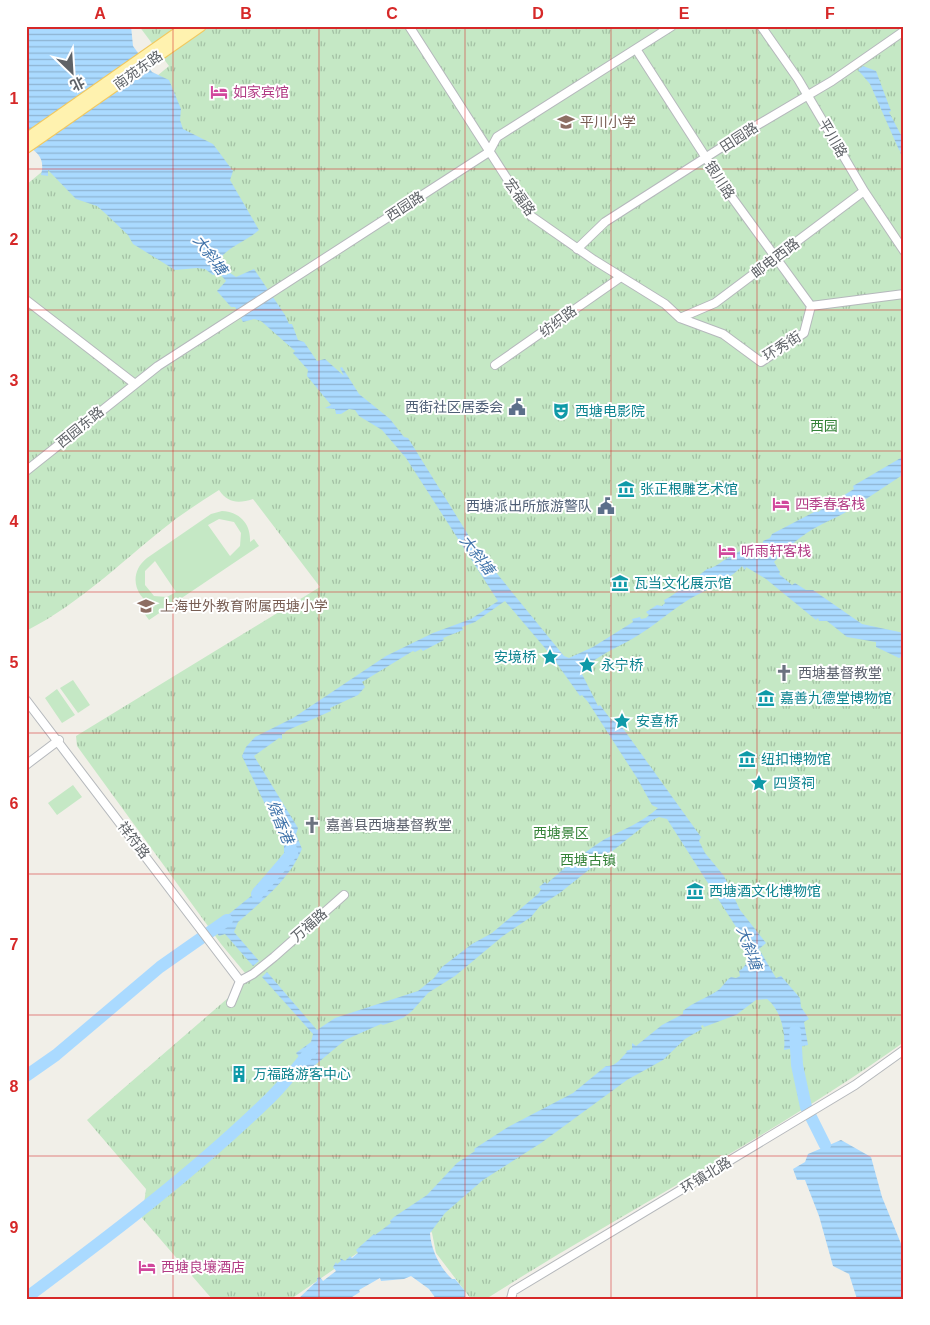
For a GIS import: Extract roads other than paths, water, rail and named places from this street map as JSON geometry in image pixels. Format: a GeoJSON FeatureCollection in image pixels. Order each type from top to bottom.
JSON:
{"type":"FeatureCollection","features":[{"type":"Feature","properties":{"kind":"main road","name":"南苑东路"},"geometry":{"type":"LineString","coordinates":[[26,139],[187,26]]}},
{"type":"Feature","properties":{"kind":"main road","name":"南苑东路"},"geometry":{"type":"LineString","coordinates":[[26,148],[201,26]]}},
{"type":"Feature","properties":{"kind":"street","name":"宏福路"},"geometry":{"type":"LineString","coordinates":[[409,26],[531,216],[621,277],[665,304],[680,318]]}},
{"type":"Feature","properties":{"kind":"street","name":"西园路"},"geometry":{"type":"LineString","coordinates":[[135,384],[490,152],[497,137],[672,26]]}},
{"type":"Feature","properties":{"kind":"street","name":"平川路"},"geometry":{"type":"LineString","coordinates":[[761,26],[808,95],[864,191],[904,251]]}},
{"type":"Feature","properties":{"kind":"street","name":"田园路"},"geometry":{"type":"LineString","coordinates":[[577,248],[605,222],[832,81],[904,31]]}},
{"type":"Feature","properties":{"kind":"street","name":"银川路"},"geometry":{"type":"LineString","coordinates":[[636,49],[706,158],[774,258],[811,306]]}},
{"type":"Feature","properties":{"kind":"street","name":"邮电西路"},"geometry":{"type":"LineString","coordinates":[[680,318],[714,303],[864,191]]}},
{"type":"Feature","properties":{"kind":"street","name":"纺织路"},"geometry":{"type":"LineString","coordinates":[[495,365],[621,277]]}},
{"type":"Feature","properties":{"kind":"street"},"geometry":{"type":"LineString","coordinates":[[811,306],[904,294]]}},
{"type":"Feature","properties":{"kind":"street"},"geometry":{"type":"LineString","coordinates":[[26,300],[135,384]]}},
{"type":"Feature","properties":{"kind":"street","name":"环秀街"},"geometry":{"type":"LineString","coordinates":[[680,318],[723,334],[761,362],[804,333],[811,306]]}},
{"type":"Feature","properties":{"kind":"street","name":"西园东路"},"geometry":{"type":"LineString","coordinates":[[26,470],[135,384]]}},
{"type":"Feature","properties":{"kind":"street","name":"祥符路"},"geometry":{"type":"LineString","coordinates":[[26,700],[59,740],[240,981]]}},
{"type":"Feature","properties":{"kind":"street"},"geometry":{"type":"LineString","coordinates":[[26,764],[59,740]]}},
{"type":"Feature","properties":{"kind":"street","name":"万福路"},"geometry":{"type":"LineString","coordinates":[[240,981],[253,974],[344,895]]}},
{"type":"Feature","properties":{"kind":"street"},"geometry":{"type":"LineString","coordinates":[[231,1002],[240,981]]}},
{"type":"Feature","properties":{"kind":"street","name":"环镇北路"},"geometry":{"type":"LineString","coordinates":[[511,1299],[513,1291],[832,1098],[904,1050]]}},
{"type":"Feature","properties":{"kind":"water"},"geometry":{"type":"Polygon","coordinates":[[[26,26],[131,26],[133,46],[152,72],[169,80],[181,109],[180,120],[183,129],[213,144],[233,171],[230,180],[259,230],[221,257],[223,264],[221,267],[226,275],[230,273],[236,277],[254,269],[289,324],[292,324],[298,340],[304,342],[317,361],[325,359],[344,376],[340,368],[342,367],[359,394],[390,419],[404,437],[408,438],[477,549],[564,656],[569,658],[593,647],[633,622],[632,619],[646,618],[649,615],[646,612],[657,605],[662,606],[665,603],[664,600],[707,569],[734,556],[734,554],[748,547],[751,552],[757,553],[758,549],[762,551],[763,541],[770,538],[772,534],[816,511],[818,512],[828,505],[827,502],[844,495],[854,489],[853,486],[904,456],[904,474],[857,505],[852,503],[847,507],[848,511],[808,532],[792,544],[774,562],[780,572],[779,574],[792,585],[795,583],[806,590],[813,590],[862,624],[904,633],[904,655],[899,658],[876,647],[876,642],[847,637],[827,621],[819,621],[818,618],[816,620],[766,579],[746,567],[745,570],[742,566],[729,578],[688,600],[639,635],[597,658],[581,672],[598,706],[600,705],[612,721],[615,719],[622,727],[701,837],[699,841],[705,853],[724,876],[740,910],[766,943],[759,949],[776,978],[781,976],[800,998],[801,1007],[809,1019],[804,1022],[808,1045],[784,1050],[782,1022],[776,1009],[767,999],[756,1000],[736,1015],[704,1027],[703,1025],[701,1026],[702,1029],[685,1039],[663,1060],[627,1080],[541,1143],[483,1180],[445,1213],[430,1233],[432,1246],[437,1258],[448,1275],[455,1279],[465,1291],[465,1299],[436,1299],[429,1289],[411,1276],[404,1279],[381,1281],[380,1278],[359,1290],[360,1292],[349,1299],[298,1299],[317,1281],[317,1278],[320,1277],[323,1281],[336,1271],[333,1267],[336,1262],[337,1264],[341,1261],[340,1258],[345,1261],[350,1256],[352,1258],[358,1253],[356,1250],[374,1234],[391,1223],[390,1221],[394,1217],[427,1195],[457,1163],[475,1151],[474,1149],[508,1127],[573,1093],[606,1066],[618,1062],[626,1051],[632,1049],[632,1043],[636,1046],[662,1025],[683,1014],[683,1011],[687,1008],[717,991],[731,977],[736,978],[740,976],[739,971],[743,968],[748,958],[745,941],[667,819],[659,817],[650,821],[561,892],[540,906],[531,917],[503,936],[455,976],[428,993],[403,1018],[381,1024],[345,1040],[308,1071],[298,1059],[300,1058],[296,1053],[311,1042],[313,1034],[262,977],[267,972],[317,1030],[335,1018],[418,991],[434,978],[442,967],[472,944],[492,933],[539,893],[541,889],[539,887],[545,882],[547,884],[598,843],[639,821],[658,808],[652,805],[637,778],[588,702],[582,695],[580,696],[550,654],[505,601],[475,622],[462,627],[463,630],[443,638],[444,640],[423,651],[421,649],[413,651],[362,682],[365,687],[358,695],[330,708],[331,711],[286,731],[282,734],[282,739],[279,738],[254,756],[298,828],[296,834],[302,849],[283,880],[238,922],[234,932],[259,961],[253,966],[225,934],[219,936],[213,927],[256,892],[253,889],[264,877],[270,882],[284,864],[284,844],[242,756],[246,747],[255,737],[293,718],[386,656],[433,633],[471,619],[498,601],[406,458],[382,430],[359,416],[355,410],[349,409],[341,414],[336,414],[335,409],[325,408],[331,405],[307,376],[308,370],[293,353],[295,351],[261,321],[254,319],[243,322],[235,307],[231,307],[217,291],[226,281],[219,273],[213,275],[205,269],[197,268],[175,270],[133,244],[128,235],[97,206],[76,199],[48,170],[48,176],[41,175],[42,165],[40,157],[26,145],[26,26]]]}},
{"type":"Feature","properties":{"kind":"water"},"geometry":{"type":"Polygon","coordinates":[[[863,66],[876,71],[891,111],[889,112],[902,137],[904,136],[904,156],[900,153],[901,151],[870,84],[858,70],[863,66]]]}},
{"type":"Feature","properties":{"kind":"water"},"geometry":{"type":"Polygon","coordinates":[[[841,1140],[871,1157],[882,1197],[904,1251],[904,1299],[857,1299],[849,1274],[833,1266],[819,1216],[805,1180],[797,1180],[793,1169],[805,1162],[808,1154],[841,1140]]]}},
{"type":"Feature","properties":{"kind":"waterway","name":"烧香港"},"geometry":{"type":"LineString","coordinates":[[257,894],[292,853],[291,849]]}},
{"type":"Feature","properties":{"kind":"waterway","name":"烧香港"},"geometry":{"type":"LineString","coordinates":[[26,1076],[56,1055],[160,967],[227,920]]}},
{"type":"Feature","properties":{"kind":"waterway","name":"大斜塘"},"geometry":{"type":"LineString","coordinates":[[795,1031],[797,1065],[806,1107],[825,1145]]}},
{"type":"Feature","properties":{"kind":"waterway"},"geometry":{"type":"LineString","coordinates":[[26,1298],[180,1179],[239,1128],[273,1095],[312,1049]]}},
{"type":"Feature","properties":{"kind":"place","name":"如家宾馆"},"geometry":{"type":"Point","coordinates":[219,92]}},
{"type":"Feature","properties":{"kind":"place","name":"平川小学"},"geometry":{"type":"Point","coordinates":[566,122]}},
{"type":"Feature","properties":{"kind":"place","name":"西街社区居委会"},"geometry":{"type":"Point","coordinates":[517,407]}},
{"type":"Feature","properties":{"kind":"place","name":"西塘电影院"},"geometry":{"type":"Point","coordinates":[561,411]}},
{"type":"Feature","properties":{"kind":"place","name":"张正根雕艺术馆"},"geometry":{"type":"Point","coordinates":[626,489]}},
{"type":"Feature","properties":{"kind":"place","name":"四季春客栈"},"geometry":{"type":"Point","coordinates":[781,504]}},
{"type":"Feature","properties":{"kind":"place","name":"西塘派出所旅游警队"},"geometry":{"type":"Point","coordinates":[606,506]}},
{"type":"Feature","properties":{"kind":"place","name":"听雨轩客栈"},"geometry":{"type":"Point","coordinates":[727,551]}},
{"type":"Feature","properties":{"kind":"place","name":"瓦当文化展示馆"},"geometry":{"type":"Point","coordinates":[620,583]}},
{"type":"Feature","properties":{"kind":"place","name":"上海世外教育附属西塘小学"},"geometry":{"type":"Point","coordinates":[146,606]}},
{"type":"Feature","properties":{"kind":"place","name":"安境桥"},"geometry":{"type":"Point","coordinates":[550,657]}},
{"type":"Feature","properties":{"kind":"place","name":"永宁桥"},"geometry":{"type":"Point","coordinates":[587,665]}},
{"type":"Feature","properties":{"kind":"place","name":"西塘基督教堂"},"geometry":{"type":"Point","coordinates":[784,673]}},
{"type":"Feature","properties":{"kind":"place","name":"嘉善九德堂博物馆"},"geometry":{"type":"Point","coordinates":[766,698]}},
{"type":"Feature","properties":{"kind":"place","name":"安喜桥"},"geometry":{"type":"Point","coordinates":[622,721]}},
{"type":"Feature","properties":{"kind":"place","name":"纽扣博物馆"},"geometry":{"type":"Point","coordinates":[747,759]}},
{"type":"Feature","properties":{"kind":"place","name":"四贤祠"},"geometry":{"type":"Point","coordinates":[759,783]}},
{"type":"Feature","properties":{"kind":"place","name":"嘉善县西塘基督教堂"},"geometry":{"type":"Point","coordinates":[312,825]}},
{"type":"Feature","properties":{"kind":"place","name":"西塘酒文化博物馆"},"geometry":{"type":"Point","coordinates":[695,891]}},
{"type":"Feature","properties":{"kind":"place","name":"万福路游客中心"},"geometry":{"type":"Point","coordinates":[239,1074]}},
{"type":"Feature","properties":{"kind":"place","name":"西塘良壤酒店"},"geometry":{"type":"Point","coordinates":[147,1267]}},
{"type":"Feature","properties":{"kind":"park label","name":"西园"},"geometry":{"type":"Point","coordinates":[824,426]}},
{"type":"Feature","properties":{"kind":"park label","name":"西塘景区"},"geometry":{"type":"Point","coordinates":[561,833]}},
{"type":"Feature","properties":{"kind":"park label","name":"西塘古镇"},"geometry":{"type":"Point","coordinates":[588,860]}}]}
